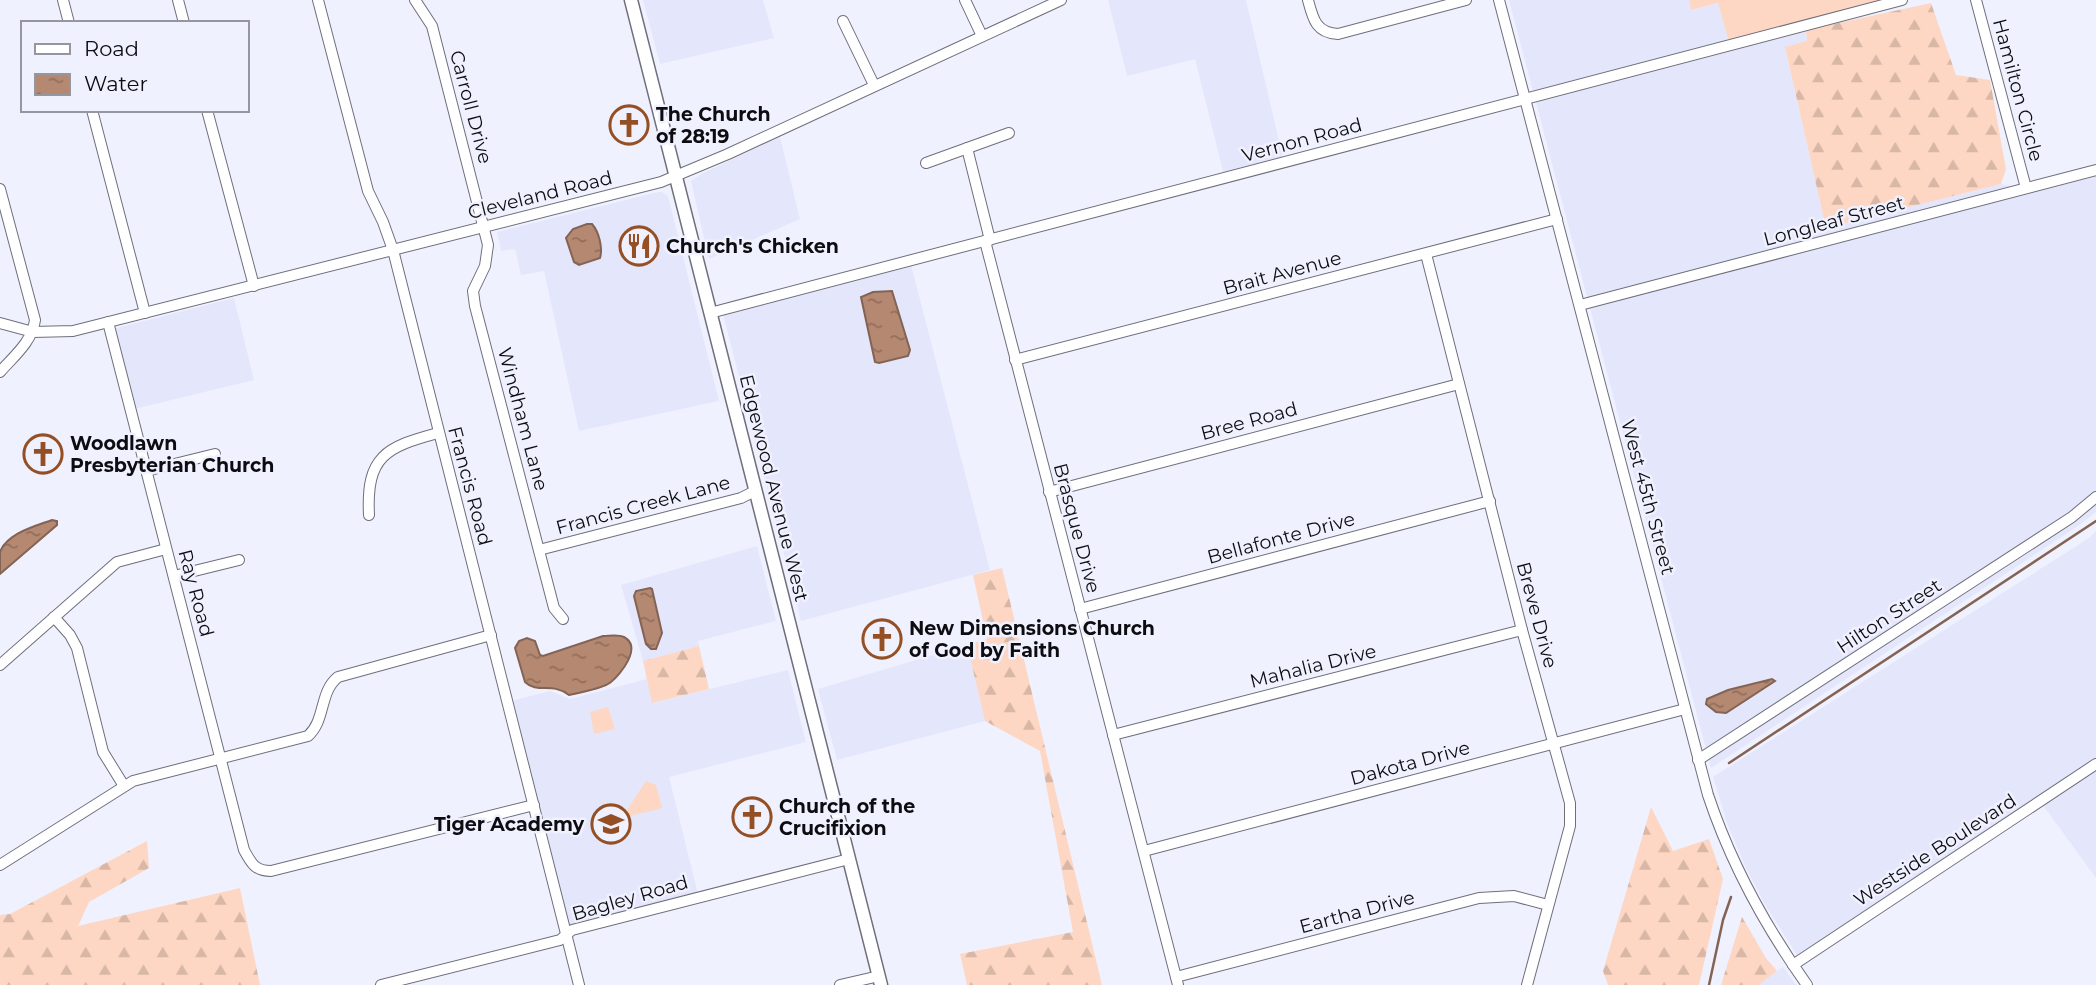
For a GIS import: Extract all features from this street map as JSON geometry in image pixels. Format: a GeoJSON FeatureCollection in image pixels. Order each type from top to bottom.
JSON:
{"type":"FeatureCollection","features":[{"type":"Feature","properties":{"kind":"main road","name":"Edgewood Avenue West"},"geometry":{"type":"LineString","coordinates":[[631,0],[880,980]]}},
{"type":"Feature","properties":{"kind":"street"},"geometry":{"type":"LineString","coordinates":[[63,0],[68,21]]}},
{"type":"Feature","properties":{"kind":"street"},"geometry":{"type":"LineString","coordinates":[[178,0],[183,21]]}},
{"type":"Feature","properties":{"kind":"street","name":"Francis Road"},"geometry":{"type":"LineString","coordinates":[[318,0],[368,191],[393,250],[579,985]]}},
{"type":"Feature","properties":{"kind":"street","name":"Carroll Drive"},"geometry":{"type":"LineString","coordinates":[[415,0],[432,26],[484,226]]}},
{"type":"Feature","properties":{"kind":"street"},"geometry":{"type":"LineString","coordinates":[[965,0],[982,36]]}},
{"type":"Feature","properties":{"kind":"street","name":"Cleveland Road"},"geometry":{"type":"LineString","coordinates":[[0,323],[33,332],[73,331],[661,182],[1061,0]]}},
{"type":"Feature","properties":{"kind":"street"},"geometry":{"type":"LineString","coordinates":[[1308,0],[1313,21],[1323,32],[1338,34],[1466,0]]}},
{"type":"Feature","properties":{"kind":"street","name":"West 45th Street"},"geometry":{"type":"LineString","coordinates":[[1499,0],[1698,760],[1719,828],[1748,892],[1778,944],[1807,985]]}},
{"type":"Feature","properties":{"kind":"street","name":"Vernon Road"},"geometry":{"type":"LineString","coordinates":[[710,313],[1902,0]]}},
{"type":"Feature","properties":{"kind":"street","name":"Hamilton Circle"},"geometry":{"type":"LineString","coordinates":[[1976,0],[2026,188]]}},
{"type":"Feature","properties":{"kind":"street"},"geometry":{"type":"LineString","coordinates":[[843,21],[874,85]]}},
{"type":"Feature","properties":{"kind":"street"},"geometry":{"type":"LineString","coordinates":[[93,112],[145,313]]}},
{"type":"Feature","properties":{"kind":"street"},"geometry":{"type":"LineString","coordinates":[[208,112],[254,286]]}},
{"type":"Feature","properties":{"kind":"street"},"geometry":{"type":"LineString","coordinates":[[926,163],[1009,133]]}},
{"type":"Feature","properties":{"kind":"street","name":"Brasque Drive"},"geometry":{"type":"LineString","coordinates":[[967,148],[1015,360],[1177,981]]}},
{"type":"Feature","properties":{"kind":"street","name":"Longleaf Street"},"geometry":{"type":"LineString","coordinates":[[1580,305],[2096,170]]}},
{"type":"Feature","properties":{"kind":"street"},"geometry":{"type":"LineString","coordinates":[[0,189],[34,320],[33,332],[0,372]]}},
{"type":"Feature","properties":{"kind":"street","name":"Brait Avenue"},"geometry":{"type":"LineString","coordinates":[[1015,360],[1557,219]]}},
{"type":"Feature","properties":{"kind":"street","name":"Windham Lane"},"geometry":{"type":"LineString","coordinates":[[484,226],[488,253],[473,291],[475,306],[554,608],[563,619]]}},
{"type":"Feature","properties":{"kind":"street","name":"Breve Drive"},"geometry":{"type":"LineString","coordinates":[[1426,254],[1571,815],[1527,985]]}},
{"type":"Feature","properties":{"kind":"street","name":"Ray Road"},"geometry":{"type":"LineString","coordinates":[[108,322],[244,850],[251,864],[257,869],[271,871],[534,805]]}},
{"type":"Feature","properties":{"kind":"street","name":"Bree Road"},"geometry":{"type":"LineString","coordinates":[[1049,492],[1459,384]]}},
{"type":"Feature","properties":{"kind":"street"},"geometry":{"type":"LineString","coordinates":[[369,515],[368,489],[379,460],[397,446],[438,433]]}},
{"type":"Feature","properties":{"kind":"street"},"geometry":{"type":"LineString","coordinates":[[146,471],[215,454]]}},
{"type":"Feature","properties":{"kind":"street","name":"Francis Creek Lane"},"geometry":{"type":"LineString","coordinates":[[539,550],[741,498],[755,491]]}},
{"type":"Feature","properties":{"kind":"street","name":"Hilton Street"},"geometry":{"type":"LineString","coordinates":[[1698,760],[2072,517],[2096,497]]}},
{"type":"Feature","properties":{"kind":"street","name":"Bellafonte Drive"},"geometry":{"type":"LineString","coordinates":[[1080,608],[1490,501]]}},
{"type":"Feature","properties":{"kind":"street"},"geometry":{"type":"LineString","coordinates":[[0,665],[117,562],[166,549]]}},
{"type":"Feature","properties":{"kind":"street"},"geometry":{"type":"LineString","coordinates":[[174,576],[239,560]]}},
{"type":"Feature","properties":{"kind":"street"},"geometry":{"type":"LineString","coordinates":[[54,617],[70,635],[77,648],[103,752],[124,786]]}},
{"type":"Feature","properties":{"kind":"street","name":"Mahalia Drive"},"geometry":{"type":"LineString","coordinates":[[1113,735],[1522,630]]}},
{"type":"Feature","properties":{"kind":"street"},"geometry":{"type":"LineString","coordinates":[[0,865],[133,781],[308,736],[318,723],[327,690],[338,677],[491,635]]}},
{"type":"Feature","properties":{"kind":"street","name":"Dakota Drive"},"geometry":{"type":"LineString","coordinates":[[1143,851],[1685,709]]}},
{"type":"Feature","properties":{"kind":"street","name":"Westside Boulevard"},"geometry":{"type":"LineString","coordinates":[[1793,965],[2096,764]]}},
{"type":"Feature","properties":{"kind":"street","name":"Bagley Road"},"geometry":{"type":"LineString","coordinates":[[381,985],[560,940],[572,930],[849,859]]}},
{"type":"Feature","properties":{"kind":"street","name":"Eartha Drive"},"geometry":{"type":"LineString","coordinates":[[1177,981],[1479,898],[1514,896],[1548,905]]}},
{"type":"Feature","properties":{"kind":"street"},"geometry":{"type":"LineString","coordinates":[[840,985],[880,980]]}},
{"type":"Feature","properties":{"kind":"shaded area"},"geometry":{"type":"Polygon","coordinates":[[[643,0],[763,0],[774,38],[660,64],[643,0]]]}},
{"type":"Feature","properties":{"kind":"shaded area"},"geometry":{"type":"Polygon","coordinates":[[[1108,0],[1246,0],[1283,158],[1224,175],[1195,59],[1127,76],[1108,0]]]}},
{"type":"Feature","properties":{"kind":"shaded area"},"geometry":{"type":"Polygon","coordinates":[[[1509,0],[1689,0],[1692,10],[1718,3],[1729,41],[1805,21],[1807,41],[1785,48],[1826,228],[2001,184],[2011,186],[2096,164],[2096,512],[1711,768],[1509,0]]]}},
{"type":"Feature","properties":{"kind":"shaded area"},"geometry":{"type":"Polygon","coordinates":[[[780,137],[800,219],[709,259],[691,181],[780,137]]]}},
{"type":"Feature","properties":{"kind":"shaded area"},"geometry":{"type":"Polygon","coordinates":[[[658,192],[668,196],[719,401],[579,431],[544,271],[521,275],[515,249],[501,251],[497,232],[658,192]]]}},
{"type":"Feature","properties":{"kind":"shaded area"},"geometry":{"type":"Polygon","coordinates":[[[909,257],[990,570],[801,621],[721,306],[909,257]]]}},
{"type":"Feature","properties":{"kind":"shaded area"},"geometry":{"type":"Polygon","coordinates":[[[234,298],[254,380],[126,411],[105,331],[234,298]]]}},
{"type":"Feature","properties":{"kind":"shaded area"},"geometry":{"type":"Polygon","coordinates":[[[2096,531],[2096,878],[2037,797],[1797,955],[1764,903],[1744,864],[1727,823],[1713,777],[2089,538],[2096,531]]]}},
{"type":"Feature","properties":{"kind":"shaded area"},"geometry":{"type":"Polygon","coordinates":[[[757,546],[776,621],[698,641],[699,646],[643,661],[621,585],[757,546]]]}},
{"type":"Feature","properties":{"kind":"shaded area"},"geometry":{"type":"Polygon","coordinates":[[[967,645],[985,721],[837,760],[818,689],[967,645]]]}},
{"type":"Feature","properties":{"kind":"shaded area","name":"Tiger Academy"},"geometry":{"type":"Polygon","coordinates":[[[788,670],[806,742],[669,777],[698,894],[569,926],[511,701],[550,691],[570,699],[647,679],[653,703],[788,670]]]}},
{"type":"Feature","properties":{"kind":"shaded area"},"geometry":{"type":"Polygon","coordinates":[[[1783,967],[1796,985],[1759,985],[1777,971],[1783,967]]]}},
{"type":"Feature","properties":{"kind":"green space"},"geometry":{"type":"Polygon","coordinates":[[[1689,0],[1886,0],[1729,42],[1718,3],[1691,10],[1689,0]]]}},
{"type":"Feature","properties":{"kind":"green space"},"geometry":{"type":"Polygon","coordinates":[[[1931,3],[1956,75],[1990,80],[2006,169],[2001,184],[1826,228],[1785,47],[1807,41],[1806,30],[1931,3]]]}},
{"type":"Feature","properties":{"kind":"green space"},"geometry":{"type":"Polygon","coordinates":[[[1002,568],[1102,985],[967,985],[960,954],[1073,932],[1040,751],[985,721],[967,645],[987,639],[973,575],[1002,568]]]}},
{"type":"Feature","properties":{"kind":"green space"},"geometry":{"type":"Polygon","coordinates":[[[699,646],[709,689],[652,703],[643,661],[699,646]]]}},
{"type":"Feature","properties":{"kind":"green space"},"geometry":{"type":"Polygon","coordinates":[[[608,707],[615,729],[594,734],[590,712],[608,707]]]}},
{"type":"Feature","properties":{"kind":"green space"},"geometry":{"type":"Polygon","coordinates":[[[646,781],[656,785],[662,807],[629,816],[627,810],[646,781]]]}},
{"type":"Feature","properties":{"kind":"green space"},"geometry":{"type":"Polygon","coordinates":[[[1651,807],[1673,851],[1709,839],[1723,879],[1699,985],[1608,985],[1603,971],[1651,807]]]}},
{"type":"Feature","properties":{"kind":"green space"},"geometry":{"type":"Polygon","coordinates":[[[147,841],[149,868],[89,902],[78,926],[240,888],[260,985],[0,985],[0,915],[10,914],[147,841]]]}},
{"type":"Feature","properties":{"kind":"green space"},"geometry":{"type":"Polygon","coordinates":[[[1742,917],[1766,958],[1777,971],[1759,985],[1721,985],[1742,917]]]}},
{"type":"Feature","properties":{"kind":"water"},"geometry":{"type":"Polygon","coordinates":[[[592,224],[597,231],[601,254],[600,258],[579,265],[574,262],[566,238],[573,229],[592,224]]]}},
{"type":"Feature","properties":{"kind":"water"},"geometry":{"type":"Polygon","coordinates":[[[892,291],[910,350],[908,356],[879,363],[875,362],[861,297],[873,292],[892,291]]]}},
{"type":"Feature","properties":{"kind":"water"},"geometry":{"type":"Polygon","coordinates":[[[52,520],[57,521],[57,525],[0,574],[0,552],[4,545],[15,535],[52,520]]]}},
{"type":"Feature","properties":{"kind":"water"},"geometry":{"type":"Polygon","coordinates":[[[650,588],[662,633],[656,649],[651,649],[646,644],[634,596],[636,591],[650,588]]]}},
{"type":"Feature","properties":{"kind":"water"},"geometry":{"type":"Polygon","coordinates":[[[603,636],[624,637],[631,647],[628,661],[608,684],[569,695],[557,689],[535,687],[525,682],[515,648],[519,641],[527,638],[535,641],[540,655],[543,656],[603,636]]]}},
{"type":"Feature","properties":{"kind":"water"},"geometry":{"type":"Polygon","coordinates":[[[1772,679],[1775,681],[1726,713],[1716,712],[1706,704],[1707,699],[1728,690],[1772,679]]]}},
{"type":"Feature","properties":{"kind":"waterway"},"geometry":{"type":"LineString","coordinates":[[1729,763],[2096,521]]}},
{"type":"Feature","properties":{"kind":"waterway"},"geometry":{"type":"LineString","coordinates":[[1709,985],[1723,920],[1731,897]]}},
{"type":"Feature","properties":{"kind":"place","name":"The Church of 28:19"},"geometry":{"type":"Point","coordinates":[629,125]}},
{"type":"Feature","properties":{"kind":"place","name":"Church's Chicken"},"geometry":{"type":"Point","coordinates":[639,246]}},
{"type":"Feature","properties":{"kind":"place","name":"Woodlawn Presbyterian Church"},"geometry":{"type":"Point","coordinates":[43,454]}},
{"type":"Feature","properties":{"kind":"place","name":"New Dimensions Church of God by Faith"},"geometry":{"type":"Point","coordinates":[882,639]}},
{"type":"Feature","properties":{"kind":"place","name":"Church of the Crucifixion"},"geometry":{"type":"Point","coordinates":[752,817]}},
{"type":"Feature","properties":{"kind":"place","name":"Tiger Academy"},"geometry":{"type":"Point","coordinates":[611,824]}}]}
